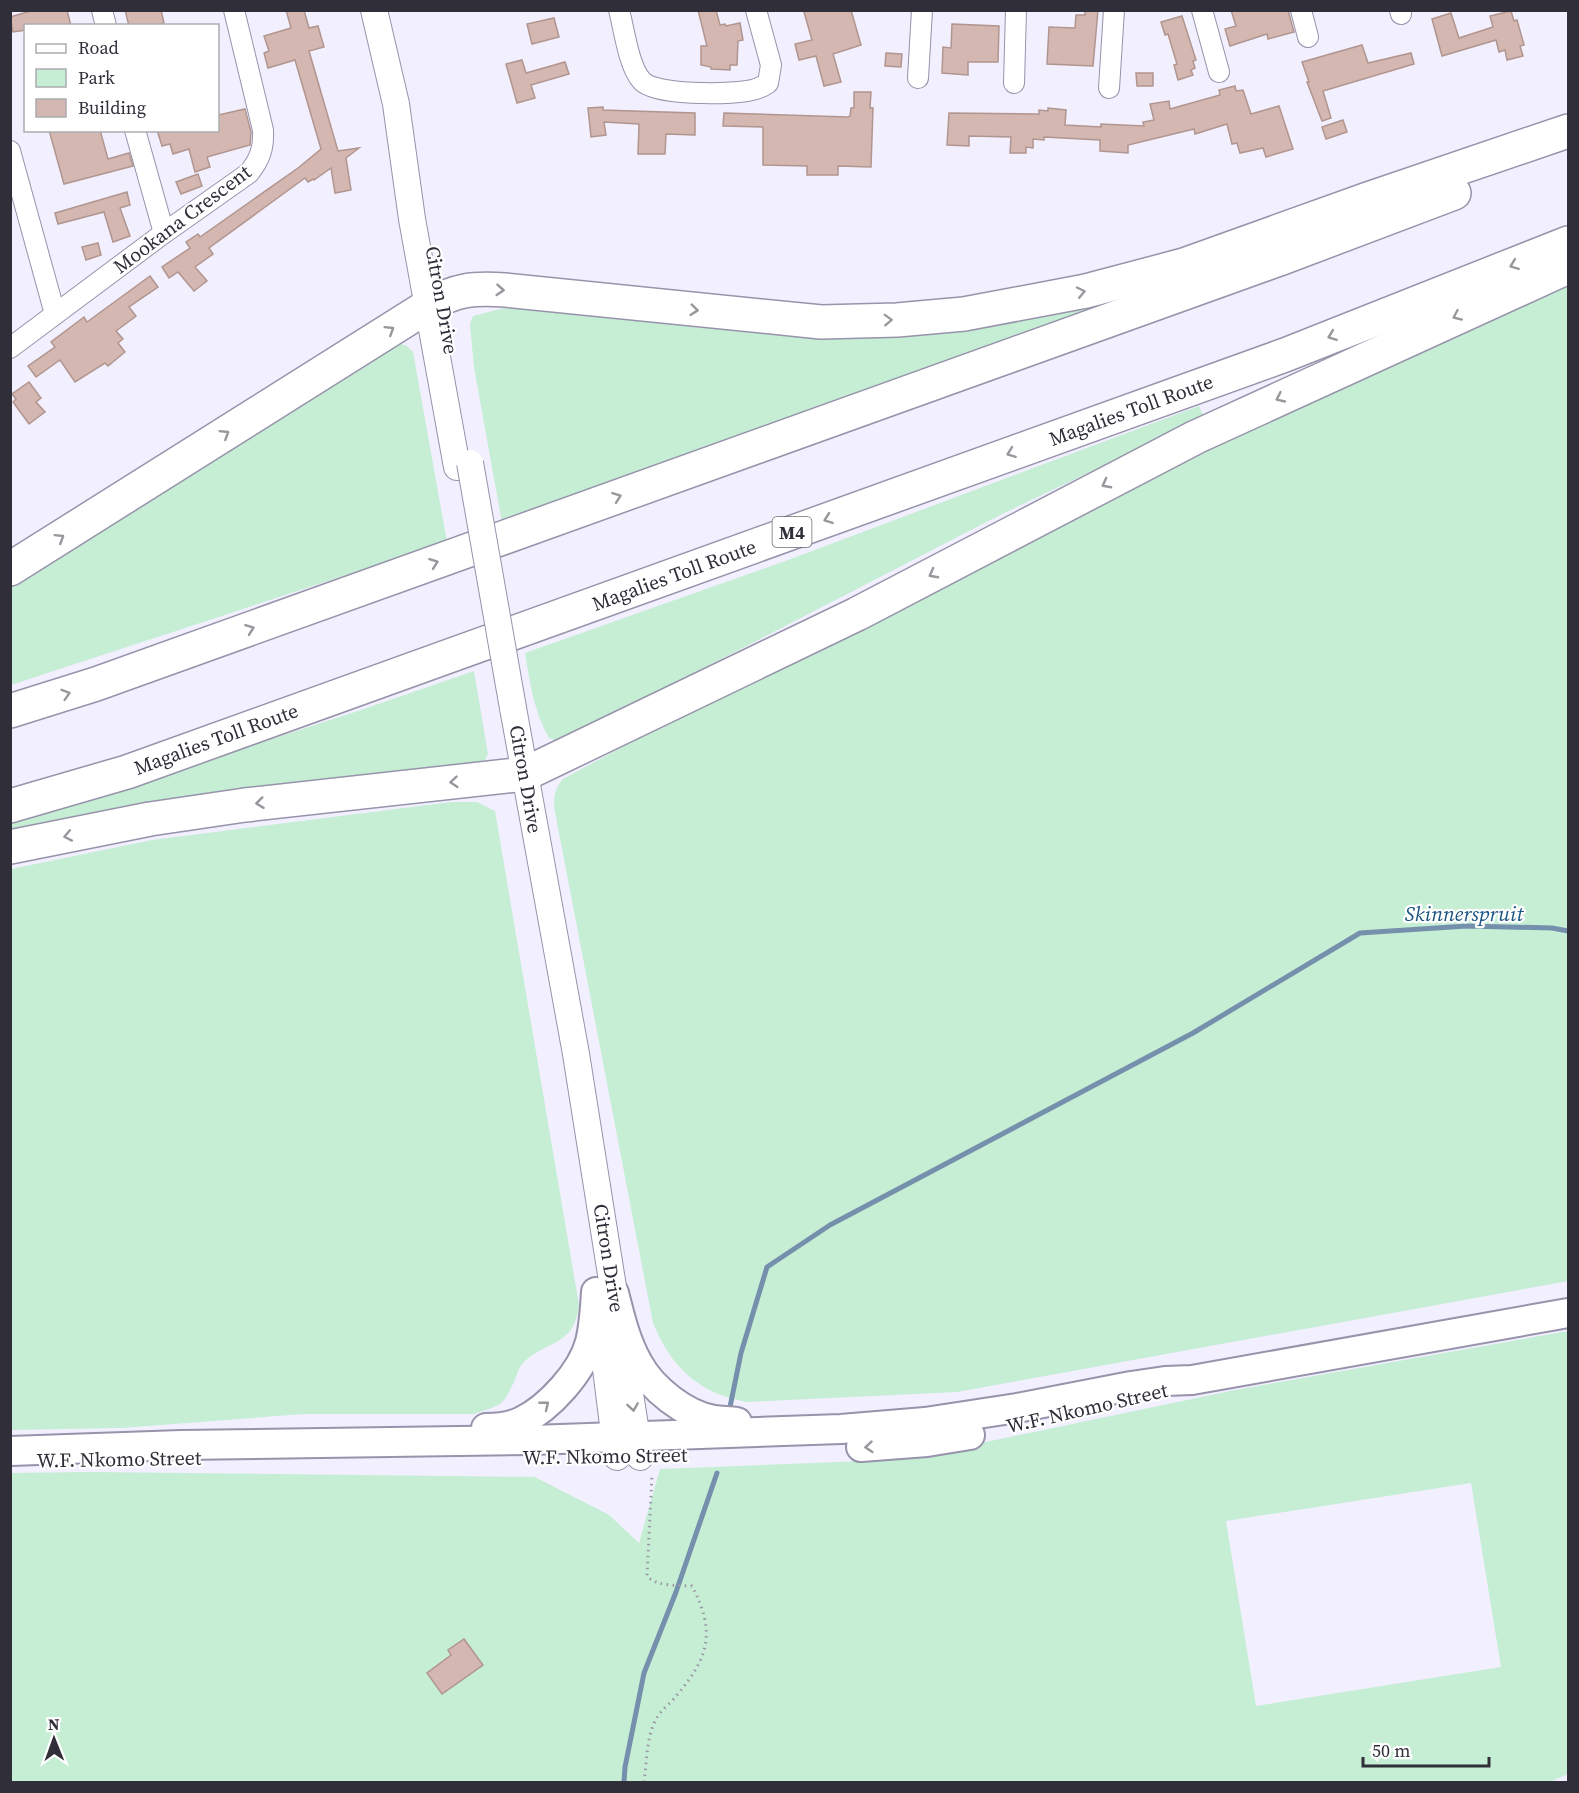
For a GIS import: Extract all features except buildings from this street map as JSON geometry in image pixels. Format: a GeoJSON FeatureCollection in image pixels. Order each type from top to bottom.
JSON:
{"type":"FeatureCollection","features":[{"type":"Feature","properties":{"kind":"highway"},"geometry":{"type":"LineString","coordinates":[[10,569],[435,301],[473,288],[821,322],[897,320],[964,314],[1086,291],[1184,265],[1569,131]]}},
{"type":"Feature","properties":{"kind":"highway"},"geometry":{"type":"LineString","coordinates":[[10,711],[96,684],[1282,258],[1569,149]]}},
{"type":"Feature","properties":{"kind":"highway","name":"Magalies Toll Route"},"geometry":{"type":"LineString","coordinates":[[10,806],[127,772],[1285,355],[1569,243]]}},
{"type":"Feature","properties":{"kind":"highway"},"geometry":{"type":"LineString","coordinates":[[10,847],[150,819],[245,805],[519,776],[857,614],[1196,436],[1569,267]]}},
{"type":"Feature","properties":{"kind":"main road"},"geometry":{"type":"LineString","coordinates":[[605,1293],[639,1365],[672,1400],[692,1412],[712,1420],[749,1423],[925,1422]]}},
{"type":"Feature","properties":{"kind":"main road"},"geometry":{"type":"LineString","coordinates":[[242,1444],[495,1428],[520,1422],[554,1398],[573,1375],[584,1357],[605,1293]]}},
{"type":"Feature","properties":{"kind":"main road","name":"W.F. Nkomo Street"},"geometry":{"type":"LineString","coordinates":[[10,1461],[183,1458],[390,1459],[632,1449],[765,1434],[925,1422],[1017,1408],[1131,1386],[1192,1380],[1569,1313]]}},
{"type":"Feature","properties":{"kind":"main road","name":"W.F. Nkomo Street"},"geometry":{"type":"LineString","coordinates":[[10,1451],[242,1444],[841,1449],[927,1442],[1027,1423],[1144,1397],[1167,1391],[1192,1380]]}},
{"type":"Feature","properties":{"kind":"street","name":"Mookana Crescent"},"geometry":{"type":"LineString","coordinates":[[10,348],[164,233],[249,173],[258,161],[264,146],[260,114],[234,10]]}},
{"type":"Feature","properties":{"kind":"street","name":"Citron Drive"},"geometry":{"type":"LineString","coordinates":[[374,10],[438,270],[435,301],[463,465],[519,776],[576,1054],[605,1293],[632,1449]]}},
{"type":"Feature","properties":{"kind":"street"},"geometry":{"type":"LineString","coordinates":[[620,10],[637,75],[647,85],[669,92],[747,91],[760,89],[768,83],[771,65],[756,10]]}},
{"type":"Feature","properties":{"kind":"street"},"geometry":{"type":"LineString","coordinates":[[918,78],[922,10]]}},
{"type":"Feature","properties":{"kind":"street"},"geometry":{"type":"LineString","coordinates":[[1014,83],[1016,10]]}},
{"type":"Feature","properties":{"kind":"street"},"geometry":{"type":"LineString","coordinates":[[1109,88],[1114,10]]}},
{"type":"Feature","properties":{"kind":"street"},"geometry":{"type":"LineString","coordinates":[[1202,10],[1219,72]]}},
{"type":"Feature","properties":{"kind":"street"},"geometry":{"type":"LineString","coordinates":[[1301,10],[1308,38]]}},
{"type":"Feature","properties":{"kind":"street"},"geometry":{"type":"LineString","coordinates":[[136,132],[164,233]]}},
{"type":"Feature","properties":{"kind":"street"},"geometry":{"type":"LineString","coordinates":[[10,151],[55,314]]}},
{"type":"Feature","properties":{"kind":"path"},"geometry":{"type":"LineString","coordinates":[[632,1449],[647,1576],[660,1584],[692,1586],[702,1605],[708,1633],[701,1663],[657,1718],[651,1732],[644,1782]]}},
{"type":"Feature","properties":{"kind":"green space"},"geometry":{"type":"Polygon","coordinates":[[[1568,280],[1568,1281],[957,1392],[747,1402],[715,1392],[689,1376],[669,1353],[653,1323],[554,807],[554,799],[560,782],[872,613],[1051,521],[1568,280]]]}},
{"type":"Feature","properties":{"kind":"green space"},"geometry":{"type":"Polygon","coordinates":[[[1085,305],[1088,314],[502,523],[474,367],[470,324],[473,316],[504,308],[1085,305]]]}},
{"type":"Feature","properties":{"kind":"green space"},"geometry":{"type":"Polygon","coordinates":[[[398,343],[407,346],[413,352],[447,542],[11,685],[11,584],[398,343]]]}},
{"type":"Feature","properties":{"kind":"green space"},"geometry":{"type":"Polygon","coordinates":[[[1199,406],[1204,418],[1002,514],[572,738],[559,742],[549,738],[533,697],[525,653],[788,560],[1199,406]]]}},
{"type":"Feature","properties":{"kind":"green space"},"geometry":{"type":"Polygon","coordinates":[[[474,671],[488,754],[485,760],[477,764],[269,785],[170,800],[11,832],[10,824],[474,671]]]}},
{"type":"Feature","properties":{"kind":"green space"},"geometry":{"type":"Polygon","coordinates":[[[451,802],[477,802],[495,811],[579,1305],[572,1328],[558,1341],[532,1355],[523,1363],[504,1400],[474,1414],[304,1414],[121,1428],[11,1430],[11,869],[152,840],[451,802]]]}},
{"type":"Feature","properties":{"kind":"green space"},"geometry":{"type":"Polygon","coordinates":[[[1568,1331],[1568,1774],[1550,1782],[11,1782],[10,1473],[535,1477],[609,1515],[639,1543],[660,1469],[862,1461],[933,1453],[1235,1390],[1568,1331]],[[1471,1483],[1226,1521],[1256,1706],[1501,1667],[1471,1483]]]}},
{"type":"Feature","properties":{"kind":"waterway","name":"Skinnerspruit"},"geometry":{"type":"LineString","coordinates":[[730,1407],[741,1353],[767,1267],[830,1225],[1193,1033],[1360,933],[1467,926],[1552,928],[1568,931]]}},
{"type":"Feature","properties":{"kind":"waterway"},"geometry":{"type":"LineString","coordinates":[[624,1782],[644,1673],[676,1592],[717,1473]]}}]}
